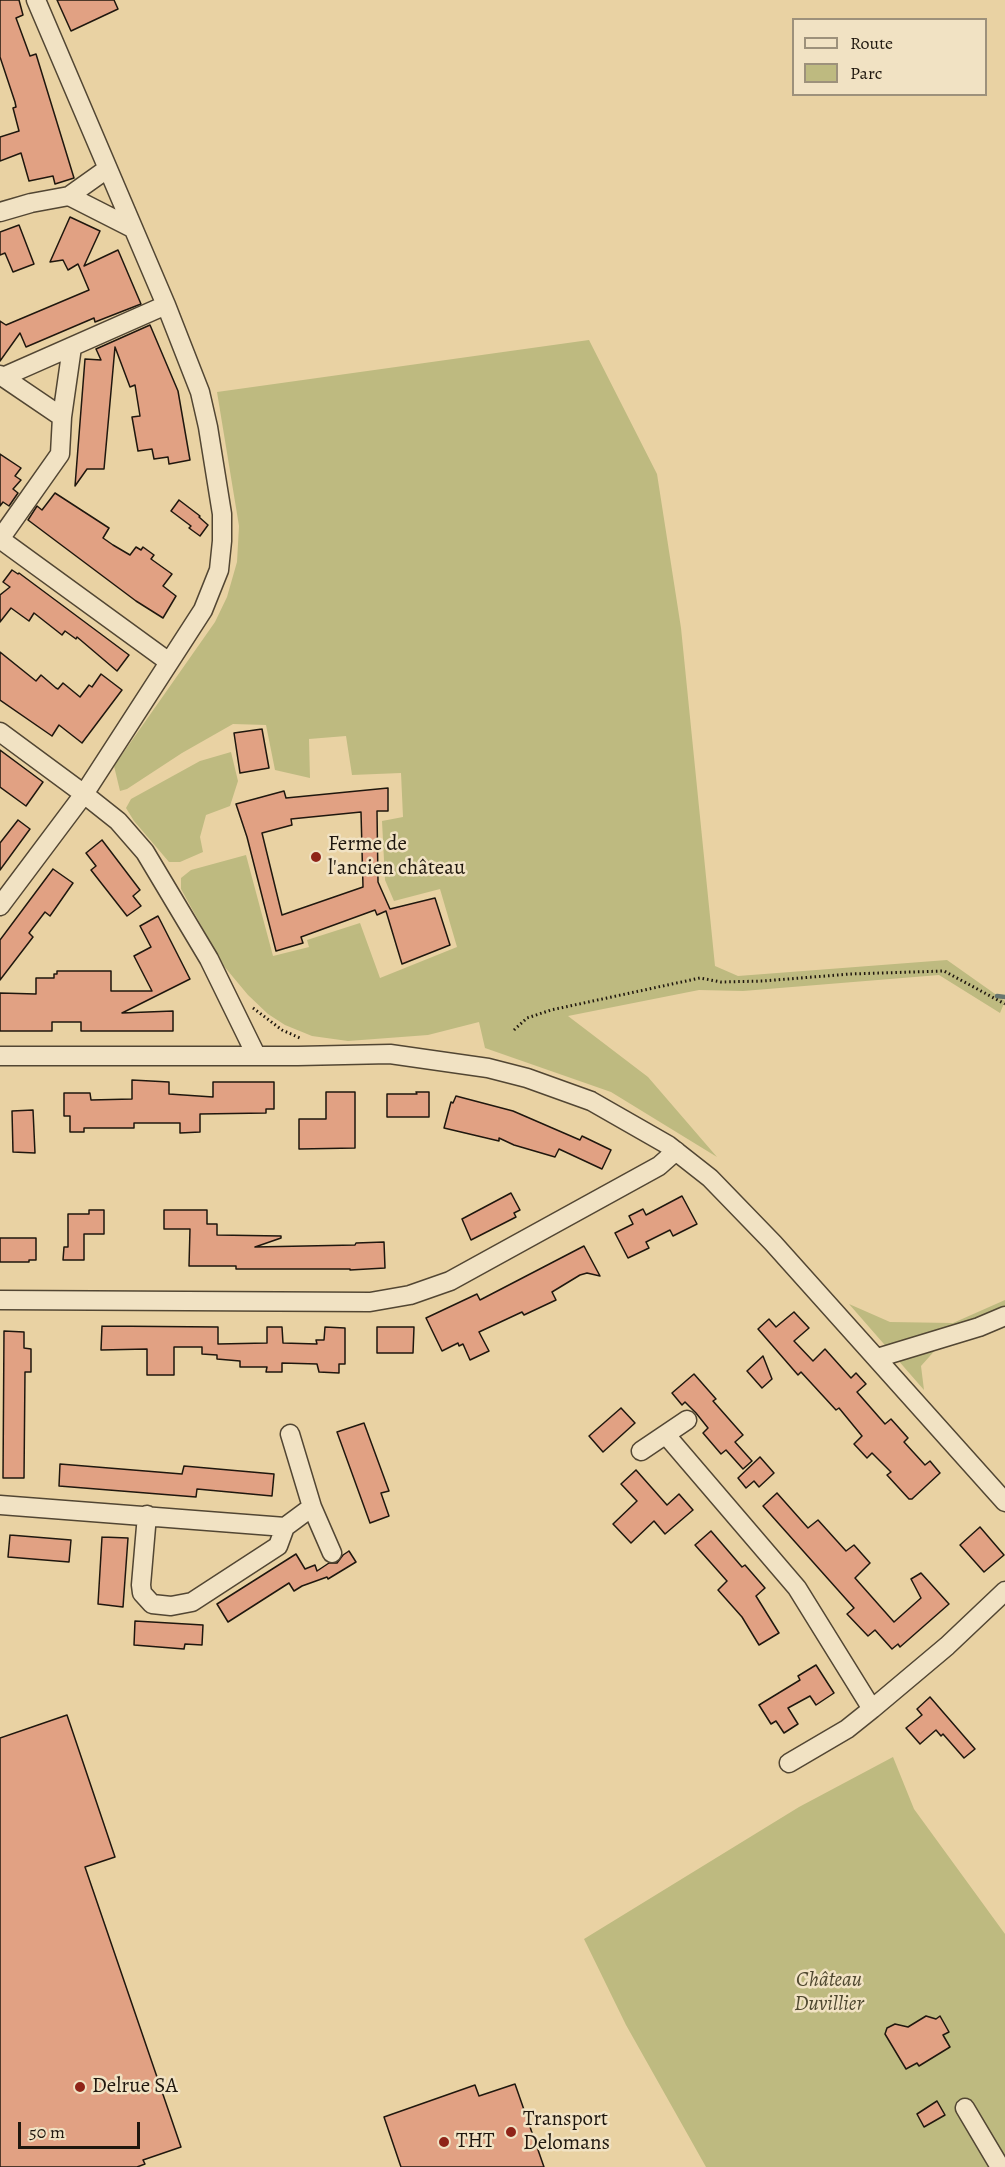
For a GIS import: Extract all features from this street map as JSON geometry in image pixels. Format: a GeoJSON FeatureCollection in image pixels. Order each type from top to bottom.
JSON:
{"type":"FeatureCollection","features":[{"type":"Feature","properties":{"kind":"street"},"geometry":{"type":"LineString","coordinates":[[0,906],[84,794],[203,610],[219,570],[222,541],[222,513],[200,392],[166,305],[36,0]]}},
{"type":"Feature","properties":{"kind":"street"},"geometry":{"type":"LineString","coordinates":[[0,212],[69,196],[107,169]]}},
{"type":"Feature","properties":{"kind":"street"},"geometry":{"type":"LineString","coordinates":[[69,196],[132,228]]}},
{"type":"Feature","properties":{"kind":"street"},"geometry":{"type":"LineString","coordinates":[[2,376],[166,305]]}},
{"type":"Feature","properties":{"kind":"street"},"geometry":{"type":"LineString","coordinates":[[72,347],[62,417],[60,454],[0,539],[169,662]]}},
{"type":"Feature","properties":{"kind":"street"},"geometry":{"type":"LineString","coordinates":[[2,376],[62,417]]}},
{"type":"Feature","properties":{"kind":"street"},"geometry":{"type":"LineString","coordinates":[[0,732],[118,821],[145,852],[209,959],[256,1055]]}},
{"type":"Feature","properties":{"kind":"street"},"geometry":{"type":"LineString","coordinates":[[0,1056],[390,1054],[488,1068],[527,1078],[591,1101],[617,1114],[676,1151],[710,1178],[773,1243],[1005,1502]]}},
{"type":"Feature","properties":{"kind":"street"},"geometry":{"type":"LineString","coordinates":[[0,1300],[370,1302],[410,1294],[450,1281],[659,1166],[676,1151]]}},
{"type":"Feature","properties":{"kind":"street"},"geometry":{"type":"LineString","coordinates":[[877,1358],[979,1327],[1005,1316]]}},
{"type":"Feature","properties":{"kind":"street"},"geometry":{"type":"LineString","coordinates":[[641,1451],[687,1420]]}},
{"type":"Feature","properties":{"kind":"street"},"geometry":{"type":"LineString","coordinates":[[290,1434],[312,1507],[332,1553]]}},
{"type":"Feature","properties":{"kind":"street"},"geometry":{"type":"LineString","coordinates":[[666,1435],[797,1588],[872,1709]]}},
{"type":"Feature","properties":{"kind":"street"},"geometry":{"type":"LineString","coordinates":[[0,1505],[285,1527]]}},
{"type":"Feature","properties":{"kind":"street"},"geometry":{"type":"LineString","coordinates":[[147,1515],[141,1585],[145,1597],[158,1606],[180,1606],[210,1591],[278,1546],[285,1527],[312,1507]]}},
{"type":"Feature","properties":{"kind":"street"},"geometry":{"type":"LineString","coordinates":[[789,1763],[847,1729],[947,1646],[1005,1591]]}},
{"type":"Feature","properties":{"kind":"street"},"geometry":{"type":"LineString","coordinates":[[965,2108],[1000,2167]]}},
{"type":"Feature","properties":{"kind":"path"},"geometry":{"type":"LineString","coordinates":[[514,1030],[527,1018],[551,1010],[700,978],[721,982],[763,981],[944,970],[1005,1004]]}},
{"type":"Feature","properties":{"kind":"path"},"geometry":{"type":"LineString","coordinates":[[249,1004],[282,1030],[309,1040]]}},
{"type":"Feature","properties":{"kind":"green space"},"geometry":{"type":"Polygon","coordinates":[[[589,340],[657,474],[681,628],[715,966],[738,976],[947,960],[1005,1001],[1000,1013],[939,975],[743,991],[699,990],[568,1016],[648,1077],[717,1157],[611,1092],[485,1048],[479,1022],[428,1035],[348,1041],[312,1036],[285,1025],[268,1014],[248,995],[223,965],[181,889],[181,878],[191,870],[246,855],[273,956],[309,947],[307,940],[360,923],[380,978],[457,947],[440,889],[394,901],[385,880],[382,821],[403,817],[401,773],[352,775],[346,736],[309,739],[310,778],[275,770],[266,725],[233,724],[182,753],[127,789],[120,791],[114,766],[215,622],[227,597],[237,562],[239,526],[217,392],[589,340]]]}},
{"type":"Feature","properties":{"kind":"green space"},"geometry":{"type":"Polygon","coordinates":[[[231,752],[238,781],[230,806],[206,815],[200,837],[203,852],[180,862],[169,862],[134,821],[126,808],[131,799],[200,761],[231,752]]]}},
{"type":"Feature","properties":{"kind":"green space"},"geometry":{"type":"Polygon","coordinates":[[[1005,1300],[1005,1325],[998,1330],[938,1347],[921,1366],[924,1390],[849,1304],[890,1322],[953,1323],[1005,1300]]]}},
{"type":"Feature","properties":{"kind":"green space","name":"Château Duvillier"},"geometry":{"type":"Polygon","coordinates":[[[893,1757],[914,1809],[1005,1934],[1005,2167],[706,2167],[626,2025],[584,1939],[799,1807],[893,1757]]]}},
{"type":"Feature","properties":{"kind":"building"},"geometry":{"type":"Polygon","coordinates":[[[0,0],[19,0],[23,15],[16,18],[30,56],[36,54],[74,178],[55,184],[53,176],[29,181],[21,153],[0,161],[0,137],[19,131],[13,108],[16,107],[15,102],[0,57],[0,0]]]}},
{"type":"Feature","properties":{"kind":"building"},"geometry":{"type":"Polygon","coordinates":[[[57,0],[114,0],[118,9],[71,31],[57,0]]]}},
{"type":"Feature","properties":{"kind":"building"},"geometry":{"type":"Polygon","coordinates":[[[70,217],[100,231],[84,266],[118,250],[141,304],[95,322],[94,318],[26,347],[20,333],[0,361],[0,321],[6,325],[89,290],[78,264],[68,270],[63,260],[50,262],[70,217]]]}},
{"type":"Feature","properties":{"kind":"building"},"geometry":{"type":"Polygon","coordinates":[[[19,225],[34,264],[13,272],[5,253],[0,255],[0,232],[19,225]]]}},
{"type":"Feature","properties":{"kind":"building"},"geometry":{"type":"Polygon","coordinates":[[[150,325],[178,391],[190,460],[169,464],[168,457],[154,459],[152,449],[138,451],[132,417],[140,416],[135,385],[130,387],[115,347],[104,469],[87,469],[75,486],[85,359],[101,360],[96,349],[150,325]]]}},
{"type":"Feature","properties":{"kind":"building"},"geometry":{"type":"Polygon","coordinates":[[[0,454],[21,468],[15,476],[21,480],[13,489],[18,493],[9,506],[3,502],[0,506],[0,454]]]}},
{"type":"Feature","properties":{"kind":"building"},"geometry":{"type":"Polygon","coordinates":[[[55,493],[109,528],[103,538],[113,545],[130,555],[136,547],[141,550],[143,547],[154,555],[151,559],[172,574],[163,586],[176,596],[163,618],[136,601],[28,520],[37,506],[42,510],[55,493]]]}},
{"type":"Feature","properties":{"kind":"building"},"geometry":{"type":"Polygon","coordinates":[[[179,500],[208,525],[200,536],[171,511],[179,500]]]}},
{"type":"Feature","properties":{"kind":"building"},"geometry":{"type":"Polygon","coordinates":[[[12,570],[129,655],[117,671],[77,637],[76,639],[65,631],[62,635],[34,613],[29,621],[11,608],[0,622],[0,595],[10,587],[3,582],[12,570]]]}},
{"type":"Feature","properties":{"kind":"building"},"geometry":{"type":"Polygon","coordinates":[[[0,652],[36,681],[41,675],[58,689],[63,683],[80,697],[89,685],[92,687],[101,674],[122,690],[82,743],[59,725],[52,736],[0,700],[0,652]]]}},
{"type":"Feature","properties":{"kind":"building"},"geometry":{"type":"Polygon","coordinates":[[[262,729],[269,768],[240,773],[234,733],[262,729]]]}},
{"type":"Feature","properties":{"kind":"building"},"geometry":{"type":"Polygon","coordinates":[[[0,750],[43,782],[26,806],[0,787],[0,750]]]}},
{"type":"Feature","properties":{"kind":"building"},"geometry":{"type":"Polygon","coordinates":[[[388,788],[388,811],[377,811],[378,882],[390,909],[435,898],[450,945],[402,964],[386,911],[377,915],[375,910],[301,937],[303,943],[276,951],[247,837],[236,804],[284,791],[286,798],[388,788]],[[361,812],[291,819],[292,825],[262,833],[282,915],[363,887],[361,812]]]}},
{"type":"Feature","properties":{"kind":"building"},"geometry":{"type":"Polygon","coordinates":[[[18,820],[30,829],[0,870],[0,843],[18,820]]]}},
{"type":"Feature","properties":{"kind":"building"},"geometry":{"type":"Polygon","coordinates":[[[102,840],[140,890],[133,896],[141,906],[127,916],[91,870],[96,866],[86,853],[102,840]]]}},
{"type":"Feature","properties":{"kind":"building"},"geometry":{"type":"Polygon","coordinates":[[[53,869],[73,883],[50,916],[45,912],[29,933],[33,937],[0,980],[0,940],[53,869]]]}},
{"type":"Feature","properties":{"kind":"building"},"geometry":{"type":"Polygon","coordinates":[[[158,916],[190,979],[122,1013],[173,1011],[173,1031],[81,1031],[81,1022],[52,1022],[52,1031],[0,1031],[0,993],[36,994],[36,978],[54,978],[57,971],[111,971],[111,991],[152,991],[134,956],[151,947],[140,926],[158,916]]]}},
{"type":"Feature","properties":{"kind":"building"},"geometry":{"type":"Polygon","coordinates":[[[132,1080],[169,1082],[169,1094],[213,1097],[213,1082],[274,1082],[274,1109],[266,1109],[266,1113],[200,1114],[200,1132],[180,1133],[180,1123],[134,1123],[134,1128],[84,1128],[84,1132],[70,1132],[70,1116],[64,1116],[64,1093],[90,1093],[91,1100],[132,1099],[132,1080]]]}},
{"type":"Feature","properties":{"kind":"building"},"geometry":{"type":"Polygon","coordinates":[[[326,1092],[355,1092],[355,1148],[299,1149],[299,1119],[326,1119],[326,1092]]]}},
{"type":"Feature","properties":{"kind":"building"},"geometry":{"type":"Polygon","coordinates":[[[416,1092],[429,1092],[429,1117],[387,1117],[387,1094],[417,1094],[416,1092]]]}},
{"type":"Feature","properties":{"kind":"building"},"geometry":{"type":"Polygon","coordinates":[[[456,1096],[513,1111],[580,1140],[582,1136],[611,1150],[602,1169],[559,1149],[555,1157],[514,1145],[499,1138],[499,1141],[444,1128],[451,1102],[453,1103],[456,1096]]]}},
{"type":"Feature","properties":{"kind":"building"},"geometry":{"type":"Polygon","coordinates":[[[33,1110],[35,1153],[13,1152],[12,1111],[33,1110]]]}},
{"type":"Feature","properties":{"kind":"building"},"geometry":{"type":"Polygon","coordinates":[[[511,1193],[520,1210],[514,1213],[516,1217],[471,1240],[462,1219],[511,1193]]]}},
{"type":"Feature","properties":{"kind":"building"},"geometry":{"type":"Polygon","coordinates":[[[682,1196],[697,1224],[673,1236],[670,1230],[646,1242],[649,1248],[628,1258],[615,1233],[633,1224],[629,1216],[643,1209],[646,1215],[682,1196]]]}},
{"type":"Feature","properties":{"kind":"building"},"geometry":{"type":"Polygon","coordinates":[[[89,1210],[104,1210],[104,1234],[84,1234],[84,1260],[63,1260],[64,1247],[68,1247],[68,1214],[89,1214],[89,1210]]]}},
{"type":"Feature","properties":{"kind":"building"},"geometry":{"type":"Polygon","coordinates":[[[164,1210],[207,1210],[207,1224],[217,1224],[217,1235],[281,1236],[281,1238],[255,1247],[355,1245],[356,1243],[384,1242],[385,1268],[236,1269],[236,1266],[189,1266],[190,1229],[164,1229],[164,1210]]]}},
{"type":"Feature","properties":{"kind":"building"},"geometry":{"type":"Polygon","coordinates":[[[0,1238],[36,1238],[36,1260],[0,1262],[0,1238]]]}},
{"type":"Feature","properties":{"kind":"building"},"geometry":{"type":"Polygon","coordinates":[[[584,1246],[600,1276],[587,1273],[580,1275],[552,1292],[556,1300],[524,1315],[522,1312],[479,1332],[489,1351],[470,1360],[463,1344],[459,1346],[458,1343],[442,1351],[426,1318],[477,1294],[480,1300],[584,1246]]]}},
{"type":"Feature","properties":{"kind":"building"},"geometry":{"type":"Polygon","coordinates":[[[794,1312],[809,1328],[794,1341],[813,1361],[825,1349],[851,1378],[856,1373],[866,1384],[857,1392],[885,1424],[891,1419],[908,1438],[904,1442],[925,1465],[930,1461],[940,1473],[912,1499],[909,1499],[887,1475],[891,1472],[872,1453],[867,1458],[854,1444],[862,1436],[839,1408],[836,1410],[801,1372],[798,1375],[758,1329],[769,1319],[776,1327],[794,1312]]]}},
{"type":"Feature","properties":{"kind":"building"},"geometry":{"type":"Polygon","coordinates":[[[102,1326],[218,1327],[218,1344],[267,1343],[267,1327],[282,1327],[283,1343],[317,1344],[316,1340],[324,1340],[325,1327],[345,1328],[345,1364],[339,1364],[339,1373],[319,1372],[317,1364],[282,1363],[282,1372],[266,1372],[267,1367],[240,1367],[240,1361],[217,1359],[217,1355],[202,1354],[202,1347],[174,1347],[174,1375],[147,1375],[147,1349],[101,1350],[102,1326]]]}},
{"type":"Feature","properties":{"kind":"building"},"geometry":{"type":"Polygon","coordinates":[[[377,1327],[414,1327],[413,1353],[377,1353],[377,1327]]]}},
{"type":"Feature","properties":{"kind":"building"},"geometry":{"type":"Polygon","coordinates":[[[4,1331],[24,1332],[24,1348],[31,1349],[31,1372],[25,1372],[24,1478],[3,1478],[4,1331]]]}},
{"type":"Feature","properties":{"kind":"building"},"geometry":{"type":"Polygon","coordinates":[[[763,1356],[772,1379],[762,1388],[747,1371],[763,1356]]]}},
{"type":"Feature","properties":{"kind":"building"},"geometry":{"type":"Polygon","coordinates":[[[694,1374],[716,1399],[713,1401],[743,1435],[735,1442],[752,1461],[743,1469],[726,1450],[721,1454],[703,1433],[708,1428],[696,1413],[685,1402],[682,1405],[672,1393],[694,1374]]]}},
{"type":"Feature","properties":{"kind":"building"},"geometry":{"type":"Polygon","coordinates":[[[621,1408],[635,1423],[603,1452],[589,1436],[621,1408]]]}},
{"type":"Feature","properties":{"kind":"building"},"geometry":{"type":"Polygon","coordinates":[[[364,1423],[389,1491],[381,1493],[389,1516],[370,1523],[337,1432],[364,1423]]]}},
{"type":"Feature","properties":{"kind":"building"},"geometry":{"type":"Polygon","coordinates":[[[760,1457],[774,1473],[759,1487],[754,1481],[746,1488],[738,1478],[760,1457]]]}},
{"type":"Feature","properties":{"kind":"building"},"geometry":{"type":"Polygon","coordinates":[[[60,1464],[182,1474],[184,1466],[274,1474],[272,1496],[197,1489],[196,1497],[59,1486],[60,1464]]]}},
{"type":"Feature","properties":{"kind":"building"},"geometry":{"type":"Polygon","coordinates":[[[636,1470],[667,1505],[679,1494],[693,1510],[665,1534],[654,1521],[631,1543],[613,1524],[637,1501],[621,1484],[636,1470]]]}},
{"type":"Feature","properties":{"kind":"building"},"geometry":{"type":"Polygon","coordinates":[[[777,1493],[808,1528],[818,1520],[846,1551],[854,1545],[870,1563],[855,1578],[894,1622],[921,1598],[911,1579],[921,1573],[949,1604],[900,1647],[898,1644],[892,1649],[875,1630],[868,1636],[847,1614],[854,1608],[763,1506],[777,1493]]]}},
{"type":"Feature","properties":{"kind":"building"},"geometry":{"type":"Polygon","coordinates":[[[980,1527],[1004,1555],[984,1572],[960,1545],[980,1527]]]}},
{"type":"Feature","properties":{"kind":"building"},"geometry":{"type":"Polygon","coordinates":[[[711,1531],[742,1567],[745,1565],[765,1588],[756,1596],[779,1633],[759,1645],[742,1617],[718,1590],[727,1581],[695,1545],[711,1531]]]}},
{"type":"Feature","properties":{"kind":"building"},"geometry":{"type":"Polygon","coordinates":[[[10,1535],[71,1540],[69,1562],[8,1557],[10,1535]]]}},
{"type":"Feature","properties":{"kind":"building"},"geometry":{"type":"Polygon","coordinates":[[[102,1537],[128,1538],[123,1607],[98,1604],[102,1537]]]}},
{"type":"Feature","properties":{"kind":"building"},"geometry":{"type":"Polygon","coordinates":[[[349,1551],[356,1562],[328,1579],[327,1577],[294,1591],[289,1583],[228,1622],[217,1604],[296,1554],[305,1569],[315,1565],[317,1571],[329,1563],[337,1563],[349,1551]]]}},
{"type":"Feature","properties":{"kind":"building"},"geometry":{"type":"Polygon","coordinates":[[[135,1621],[203,1625],[202,1645],[185,1644],[184,1649],[134,1645],[135,1621]]]}},
{"type":"Feature","properties":{"kind":"building"},"geometry":{"type":"Polygon","coordinates":[[[816,1665],[834,1693],[816,1705],[810,1696],[788,1708],[798,1724],[784,1733],[776,1721],[771,1724],[759,1705],[800,1680],[798,1676],[816,1665]]]}},
{"type":"Feature","properties":{"kind":"building"},"geometry":{"type":"Polygon","coordinates":[[[930,1697],[975,1749],[964,1758],[943,1734],[941,1736],[936,1730],[920,1744],[906,1728],[922,1715],[917,1709],[930,1697]]]}},
{"type":"Feature","properties":{"kind":"building"},"geometry":{"type":"Polygon","coordinates":[[[67,1715],[115,1857],[85,1867],[181,2147],[143,2160],[145,2164],[137,2167],[0,2167],[0,1738],[67,1715]]]}},
{"type":"Feature","properties":{"kind":"building","name":"Château Duvillier"},"geometry":{"type":"Polygon","coordinates":[[[926,2016],[936,2019],[940,2016],[949,2032],[943,2035],[950,2047],[919,2066],[917,2063],[906,2069],[885,2034],[887,2028],[895,2024],[908,2027],[926,2016]]]}},
{"type":"Feature","properties":{"kind":"building","name":"THT"},"geometry":{"type":"Polygon","coordinates":[[[515,2084],[544,2167],[401,2167],[384,2117],[475,2085],[479,2096],[515,2084]]]}},
{"type":"Feature","properties":{"kind":"building"},"geometry":{"type":"Polygon","coordinates":[[[937,2101],[945,2115],[924,2127],[917,2114],[937,2101]]]}},
{"type":"Feature","properties":{"kind":"waterway"},"geometry":{"type":"LineString","coordinates":[[997,996],[1005,997]]}},
{"type":"Feature","properties":{"kind":"place","name":"Ferme de l'ancien château"},"geometry":{"type":"Point","coordinates":[316,857]}},
{"type":"Feature","properties":{"kind":"place","name":"Delrue SA"},"geometry":{"type":"Point","coordinates":[80,2087]}},
{"type":"Feature","properties":{"kind":"place","name":"Transport Delomans"},"geometry":{"type":"Point","coordinates":[511,2132]}},
{"type":"Feature","properties":{"kind":"place","name":"THT"},"geometry":{"type":"Point","coordinates":[444,2142]}}]}
